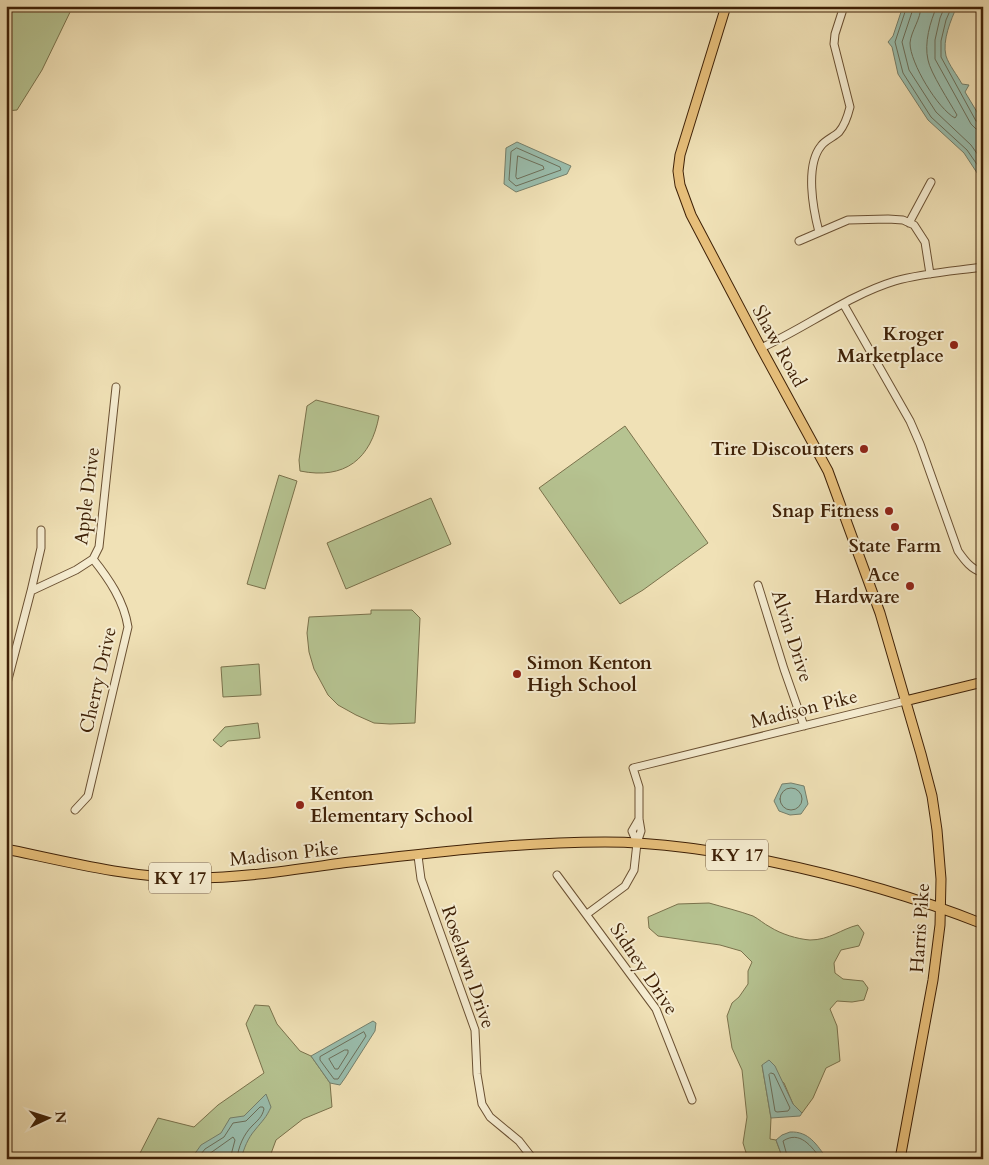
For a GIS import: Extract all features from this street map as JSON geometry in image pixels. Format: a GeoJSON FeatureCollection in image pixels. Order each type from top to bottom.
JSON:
{"type":"FeatureCollection","features":[{"type":"Feature","properties":{"kind":"main road","name":"Shaw Road"},"geometry":{"type":"LineString","coordinates":[[726,6],[680,156],[678,171],[682,196],[690,215],[828,470],[880,613],[905,702]]}},
{"type":"Feature","properties":{"kind":"main road","name":"Madison Pike"},"geometry":{"type":"LineString","coordinates":[[905,702],[983,682]]}},
{"type":"Feature","properties":{"kind":"main road","name":"Harris Pike"},"geometry":{"type":"LineString","coordinates":[[900,1159],[933,980],[941,907],[941,879],[932,796],[922,754],[905,702]]}},
{"type":"Feature","properties":{"kind":"main road","name":"KY 17"},"geometry":{"type":"LineString","coordinates":[[418,856],[532,844],[606,842],[637,843],[723,853],[836,876],[941,907],[983,924]]}},
{"type":"Feature","properties":{"kind":"main road","name":"Madison Pike"},"geometry":{"type":"LineString","coordinates":[[6,849],[132,874],[154,877],[195,878],[247,875],[418,856]]}},
{"type":"Feature","properties":{"kind":"street"},"geometry":{"type":"LineString","coordinates":[[819,232],[814,213],[812,163],[821,144],[840,132],[848,117],[850,107],[834,44],[835,34],[844,6]]}},
{"type":"Feature","properties":{"kind":"street"},"geometry":{"type":"LineString","coordinates":[[909,223],[931,182]]}},
{"type":"Feature","properties":{"kind":"street"},"geometry":{"type":"LineString","coordinates":[[799,240],[848,220],[903,220],[914,225],[925,242],[930,274]]}},
{"type":"Feature","properties":{"kind":"street"},"geometry":{"type":"LineString","coordinates":[[761,348],[790,335],[889,283],[911,277],[983,266]]}},
{"type":"Feature","properties":{"kind":"street"},"geometry":{"type":"LineString","coordinates":[[844,305],[916,436],[958,551],[966,562],[983,573]]}},
{"type":"Feature","properties":{"kind":"street","name":"Apple Drive"},"geometry":{"type":"LineString","coordinates":[[32,591],[76,570],[93,559],[100,547],[116,387]]}},
{"type":"Feature","properties":{"kind":"street"},"geometry":{"type":"LineString","coordinates":[[6,687],[32,591],[41,548],[41,530]]}},
{"type":"Feature","properties":{"kind":"street","name":"Cherry Drive"},"geometry":{"type":"LineString","coordinates":[[75,810],[88,796],[128,627],[124,608],[106,576],[93,559]]}},
{"type":"Feature","properties":{"kind":"street","name":"Alvin Drive"},"geometry":{"type":"LineString","coordinates":[[758,585],[804,726]]}},
{"type":"Feature","properties":{"kind":"street","name":"Madison Pike"},"geometry":{"type":"LineString","coordinates":[[633,768],[905,702]]}},
{"type":"Feature","properties":{"kind":"street","name":"Sidney Drive"},"geometry":{"type":"LineString","coordinates":[[587,914],[624,886],[631,878],[634,870],[637,843],[641,831],[638,819],[639,787],[633,768]]}},
{"type":"Feature","properties":{"kind":"street","name":"Roselawn Drive"},"geometry":{"type":"LineString","coordinates":[[418,856],[420,879],[475,1030],[477,1074],[482,1104],[490,1117],[519,1141],[533,1159]]}},
{"type":"Feature","properties":{"kind":"street","name":"Sidney Drive"},"geometry":{"type":"LineString","coordinates":[[557,875],[656,1009],[692,1100]]}},
{"type":"Feature","properties":{"kind":"green space"},"geometry":{"type":"Polygon","coordinates":[[[6,6],[73,6],[42,70],[17,110],[6,111],[6,6]]]}},
{"type":"Feature","properties":{"kind":"green space"},"geometry":{"type":"Polygon","coordinates":[[[316,400],[379,416],[370,444],[362,455],[343,469],[316,473],[300,471],[299,460],[307,406],[316,400]]]}},
{"type":"Feature","properties":{"kind":"green space"},"geometry":{"type":"Polygon","coordinates":[[[625,426],[708,543],[643,590],[620,604],[539,488],[625,426]]]}},
{"type":"Feature","properties":{"kind":"green space"},"geometry":{"type":"Polygon","coordinates":[[[279,475],[297,481],[265,589],[247,584],[279,475]]]}},
{"type":"Feature","properties":{"kind":"green space"},"geometry":{"type":"Polygon","coordinates":[[[431,498],[451,544],[346,589],[327,543],[431,498]]]}},
{"type":"Feature","properties":{"kind":"green space"},"geometry":{"type":"Polygon","coordinates":[[[371,610],[412,610],[420,618],[415,723],[374,723],[356,715],[338,705],[328,695],[314,669],[309,652],[307,633],[309,617],[371,614],[371,610]]]}},
{"type":"Feature","properties":{"kind":"green space"},"geometry":{"type":"Polygon","coordinates":[[[259,664],[261,695],[223,697],[221,667],[259,664]]]}},
{"type":"Feature","properties":{"kind":"green space"},"geometry":{"type":"Polygon","coordinates":[[[258,723],[260,738],[228,741],[221,747],[213,740],[225,727],[258,723]]]}},
{"type":"Feature","properties":{"kind":"green space"},"geometry":{"type":"Polygon","coordinates":[[[709,903],[753,916],[779,932],[800,939],[817,940],[858,925],[864,933],[859,946],[841,950],[834,963],[835,973],[843,979],[863,981],[868,988],[864,1000],[852,1002],[837,1001],[830,1009],[837,1026],[840,1061],[826,1068],[813,1098],[802,1113],[793,1104],[784,1083],[762,1065],[771,1118],[770,1139],[776,1140],[783,1159],[748,1159],[743,1143],[747,1117],[742,1070],[732,1048],[727,1016],[732,1003],[748,984],[748,971],[752,962],[741,951],[720,945],[658,936],[649,928],[648,917],[678,904],[709,903]]]}},
{"type":"Feature","properties":{"kind":"green space"},"geometry":{"type":"Polygon","coordinates":[[[255,1005],[269,1006],[277,1024],[300,1051],[311,1056],[330,1083],[332,1107],[303,1119],[276,1140],[269,1159],[137,1159],[158,1118],[194,1127],[218,1105],[264,1073],[246,1024],[255,1005]]]}},
{"type":"Feature","properties":{"kind":"water"},"geometry":{"type":"Polygon","coordinates":[[[903,6],[957,6],[948,30],[945,50],[949,63],[962,84],[969,85],[965,92],[983,122],[983,182],[964,153],[928,120],[898,74],[892,47],[888,42],[893,36],[903,6]]]}},
{"type":"Feature","properties":{"kind":"water"},"geometry":{"type":"Polygon","coordinates":[[[517,142],[571,166],[567,174],[516,192],[504,184],[506,148],[517,142]]]}},
{"type":"Feature","properties":{"kind":"water"},"geometry":{"type":"Polygon","coordinates":[[[791,783],[804,786],[808,804],[801,814],[790,815],[779,811],[774,801],[782,784],[791,783]]]}},
{"type":"Feature","properties":{"kind":"water"},"geometry":{"type":"Polygon","coordinates":[[[373,1021],[376,1023],[375,1031],[345,1078],[340,1085],[330,1083],[311,1056],[373,1021]]]}},
{"type":"Feature","properties":{"kind":"water"},"geometry":{"type":"Polygon","coordinates":[[[769,1060],[775,1066],[793,1104],[802,1113],[800,1116],[771,1118],[762,1065],[769,1060]]]}},
{"type":"Feature","properties":{"kind":"water"},"geometry":{"type":"Polygon","coordinates":[[[266,1094],[271,1107],[248,1140],[241,1159],[191,1159],[201,1145],[221,1133],[230,1118],[244,1116],[266,1094]]]}},
{"type":"Feature","properties":{"kind":"water"},"geometry":{"type":"Polygon","coordinates":[[[790,1132],[797,1132],[807,1136],[816,1144],[827,1159],[783,1159],[776,1140],[790,1132]]]}},
{"type":"Feature","properties":{"kind":"place","name":"Kroger Marketplace"},"geometry":{"type":"Point","coordinates":[954,345]}},
{"type":"Feature","properties":{"kind":"place","name":"Tire Discounters"},"geometry":{"type":"Point","coordinates":[864,449]}},
{"type":"Feature","properties":{"kind":"place","name":"Snap Fitness"},"geometry":{"type":"Point","coordinates":[889,511]}},
{"type":"Feature","properties":{"kind":"place","name":"State Farm"},"geometry":{"type":"Point","coordinates":[895,527]}},
{"type":"Feature","properties":{"kind":"place","name":"Ace Hardware"},"geometry":{"type":"Point","coordinates":[910,586]}},
{"type":"Feature","properties":{"kind":"place","name":"Simon Kenton High School"},"geometry":{"type":"Point","coordinates":[517,674]}},
{"type":"Feature","properties":{"kind":"place","name":"Kenton Elementary School"},"geometry":{"type":"Point","coordinates":[300,805]}}]}
